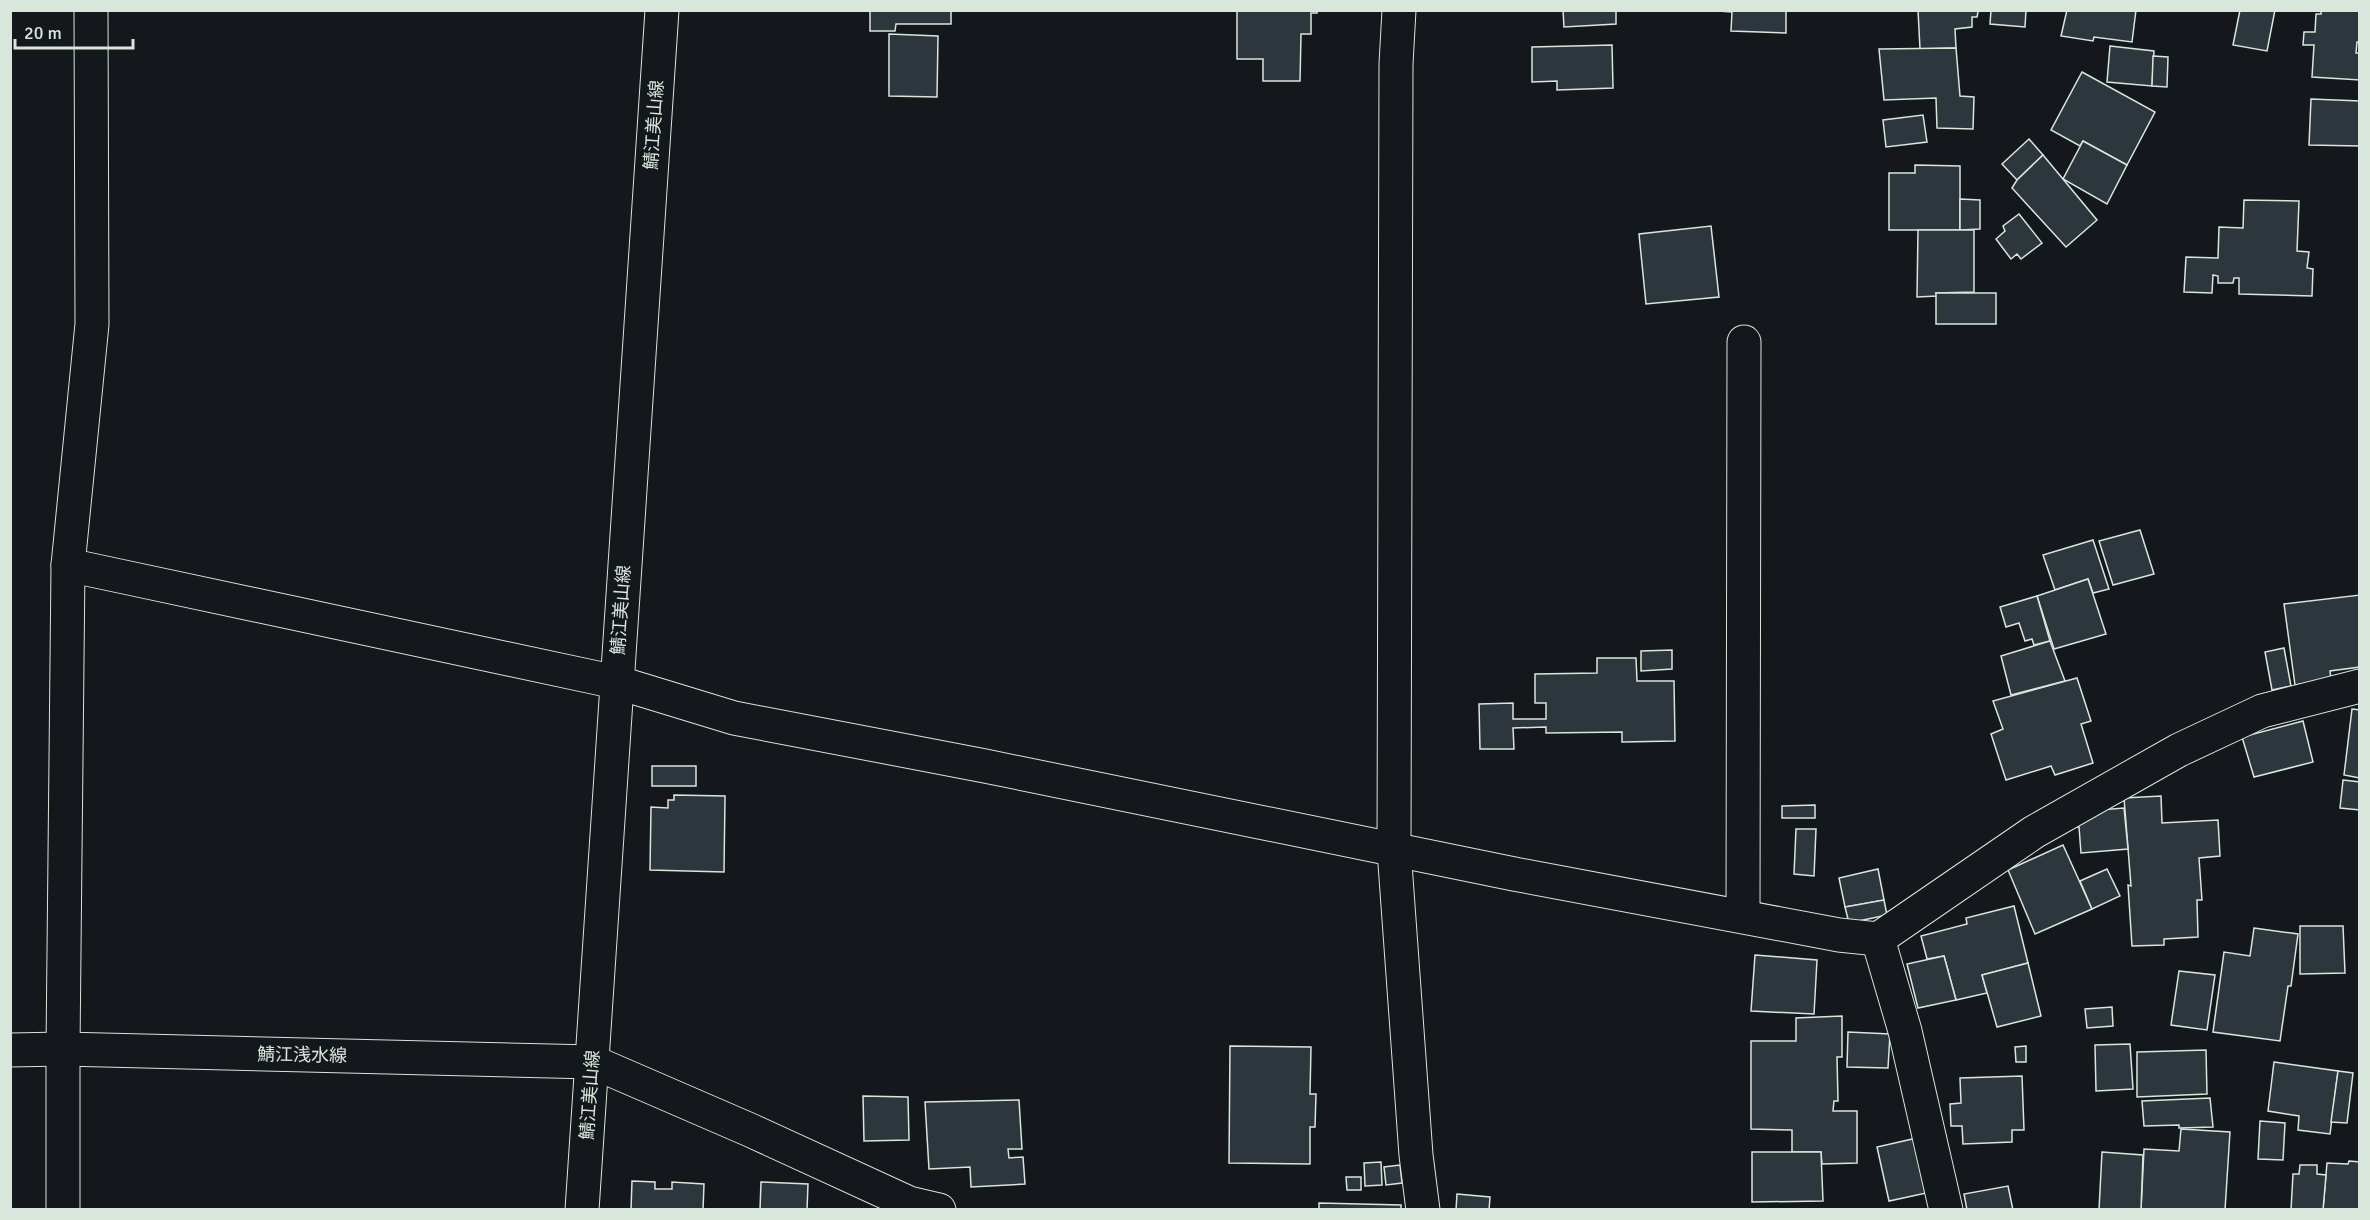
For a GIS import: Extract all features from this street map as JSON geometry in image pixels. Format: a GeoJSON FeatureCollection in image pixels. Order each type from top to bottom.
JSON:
{"type":"FeatureCollection","features":[{"type":"Feature","properties":{"kind":"street"},"geometry":{"type":"LineString","coordinates":[[63,1209],[68,565],[92,324],[91,10]]}},
{"type":"Feature","properties":{"kind":"street","name":"鯖江美山線"},"geometry":{"type":"LineString","coordinates":[[582,1209],[662,10]]}},
{"type":"Feature","properties":{"kind":"street"},"geometry":{"type":"LineString","coordinates":[[1398,10],[1394,849],[1416,1155],[1423,1209]]}},
{"type":"Feature","properties":{"kind":"street"},"geometry":{"type":"LineString","coordinates":[[1743,916],[1744,342]]}},
{"type":"Feature","properties":{"kind":"street"},"geometry":{"type":"LineString","coordinates":[[68,565],[616,682],[734,718],[1839,935],[1878,939],[2034,832],[2178,750],[2262,711],[2360,686]]}},
{"type":"Feature","properties":{"kind":"street"},"geometry":{"type":"LineString","coordinates":[[1878,939],[1905,1031],[1946,1209]]}},
{"type":"Feature","properties":{"kind":"street","name":"鯖江浅水線"},"geometry":{"type":"LineString","coordinates":[[10,1050],[63,1049],[593,1062]]}},
{"type":"Feature","properties":{"kind":"street"},"geometry":{"type":"LineString","coordinates":[[593,1062],[750,1130],[909,1203],[939,1209]]}},
{"type":"Feature","properties":{"kind":"building"},"geometry":{"type":"Polygon","coordinates":[[[870,10],[951,10],[951,24],[896,24],[895,31],[870,31],[870,10]]]}},
{"type":"Feature","properties":{"kind":"building"},"geometry":{"type":"Polygon","coordinates":[[[1237,10],[1317,10],[1317,13],[1311,13],[1311,34],[1301,34],[1300,81],[1263,81],[1263,59],[1237,59],[1237,10]]]}},
{"type":"Feature","properties":{"kind":"building"},"geometry":{"type":"Polygon","coordinates":[[[1563,10],[1616,10],[1616,24],[1564,27],[1563,10]]]}},
{"type":"Feature","properties":{"kind":"building"},"geometry":{"type":"Polygon","coordinates":[[[1704,10],[1786,10],[1786,33],[1731,31],[1732,12],[1704,10]]]}},
{"type":"Feature","properties":{"kind":"building"},"geometry":{"type":"Polygon","coordinates":[[[1918,10],[1978,10],[1978,12],[1977,17],[1972,17],[1972,27],[1955,29],[1956,48],[1920,49],[1918,10]]]}},
{"type":"Feature","properties":{"kind":"building"},"geometry":{"type":"Polygon","coordinates":[[[1991,10],[2026,10],[2025,27],[1990,24],[1991,10]]]}},
{"type":"Feature","properties":{"kind":"building"},"geometry":{"type":"Polygon","coordinates":[[[2067,10],[2136,10],[2132,42],[2094,37],[2093,41],[2061,36],[2067,10]]]}},
{"type":"Feature","properties":{"kind":"building"},"geometry":{"type":"Polygon","coordinates":[[[2240,10],[2275,10],[2267,51],[2233,45],[2240,10]]]}},
{"type":"Feature","properties":{"kind":"building"},"geometry":{"type":"Polygon","coordinates":[[[2321,10],[2360,10],[2360,42],[2357,42],[2356,53],[2360,53],[2360,80],[2312,77],[2314,45],[2303,45],[2304,32],[2315,32],[2316,14],[2321,14],[2321,10]]]}},
{"type":"Feature","properties":{"kind":"building"},"geometry":{"type":"Polygon","coordinates":[[[889,34],[938,36],[937,97],[889,96],[889,34]]]}},
{"type":"Feature","properties":{"kind":"building"},"geometry":{"type":"Polygon","coordinates":[[[1612,45],[1613,88],[1557,90],[1557,81],[1532,82],[1532,47],[1612,45]]]}},
{"type":"Feature","properties":{"kind":"building"},"geometry":{"type":"Polygon","coordinates":[[[2110,46],[2154,51],[2152,86],[2107,82],[2110,46]]]}},
{"type":"Feature","properties":{"kind":"building"},"geometry":{"type":"Polygon","coordinates":[[[1956,48],[1960,96],[1974,97],[1973,129],[1937,128],[1936,98],[1884,100],[1879,49],[1956,48]]]}},
{"type":"Feature","properties":{"kind":"building"},"geometry":{"type":"Polygon","coordinates":[[[2153,56],[2168,57],[2167,87],[2152,86],[2153,56]]]}},
{"type":"Feature","properties":{"kind":"building"},"geometry":{"type":"Polygon","coordinates":[[[2082,72],[2155,112],[2127,165],[2083,141],[2080,146],[2051,130],[2082,72]]]}},
{"type":"Feature","properties":{"kind":"building"},"geometry":{"type":"Polygon","coordinates":[[[2311,99],[2360,101],[2360,146],[2309,145],[2311,99]]]}},
{"type":"Feature","properties":{"kind":"building"},"geometry":{"type":"Polygon","coordinates":[[[1923,115],[1927,142],[1886,147],[1883,120],[1923,115]]]}},
{"type":"Feature","properties":{"kind":"building"},"geometry":{"type":"Polygon","coordinates":[[[2029,139],[2043,155],[2017,180],[2002,164],[2029,139]]]}},
{"type":"Feature","properties":{"kind":"building"},"geometry":{"type":"Polygon","coordinates":[[[2083,141],[2127,165],[2107,204],[2063,179],[2083,141]]]}},
{"type":"Feature","properties":{"kind":"building"},"geometry":{"type":"Polygon","coordinates":[[[2043,155],[2097,220],[2066,247],[2012,188],[2017,180],[2043,155]]]}},
{"type":"Feature","properties":{"kind":"building"},"geometry":{"type":"Polygon","coordinates":[[[1915,165],[1960,166],[1960,230],[1889,230],[1889,173],[1915,173],[1915,165]]]}},
{"type":"Feature","properties":{"kind":"building"},"geometry":{"type":"Polygon","coordinates":[[[1960,199],[1980,200],[1980,229],[1960,230],[1960,199]]]}},
{"type":"Feature","properties":{"kind":"building"},"geometry":{"type":"Polygon","coordinates":[[[2244,200],[2299,201],[2297,251],[2309,252],[2307,268],[2313,269],[2312,296],[2239,294],[2239,278],[2234,278],[2233,283],[2218,283],[2218,276],[2213,275],[2212,293],[2184,292],[2186,257],[2218,258],[2219,227],[2243,228],[2244,200]]]}},
{"type":"Feature","properties":{"kind":"building"},"geometry":{"type":"Polygon","coordinates":[[[2019,214],[2042,243],[2021,259],[2017,254],[2011,259],[1996,239],[2005,231],[2003,226],[2019,214]]]}},
{"type":"Feature","properties":{"kind":"building"},"geometry":{"type":"Polygon","coordinates":[[[1711,226],[1719,297],[1646,304],[1639,234],[1711,226]]]}},
{"type":"Feature","properties":{"kind":"building"},"geometry":{"type":"Polygon","coordinates":[[[1918,230],[1974,230],[1974,292],[1936,293],[1937,296],[1917,297],[1918,230]]]}},
{"type":"Feature","properties":{"kind":"building"},"geometry":{"type":"Polygon","coordinates":[[[1936,293],[1996,293],[1996,324],[1936,324],[1936,293]]]}},
{"type":"Feature","properties":{"kind":"building"},"geometry":{"type":"Polygon","coordinates":[[[2140,530],[2154,574],[2113,585],[2099,541],[2140,530]]]}},
{"type":"Feature","properties":{"kind":"building"},"geometry":{"type":"Polygon","coordinates":[[[2093,540],[2109,589],[2093,593],[2088,579],[2055,590],[2043,555],[2093,540]]]}},
{"type":"Feature","properties":{"kind":"building"},"geometry":{"type":"Polygon","coordinates":[[[2088,579],[2106,634],[2054,649],[2037,596],[2088,579]]]}},
{"type":"Feature","properties":{"kind":"building"},"geometry":{"type":"Polygon","coordinates":[[[2360,595],[2360,667],[2330,671],[2331,679],[2295,685],[2284,604],[2360,595]]]}},
{"type":"Feature","properties":{"kind":"building"},"geometry":{"type":"Polygon","coordinates":[[[2037,596],[2050,641],[2034,645],[2032,639],[2025,641],[2019,623],[2006,627],[2000,607],[2037,596]]]}},
{"type":"Feature","properties":{"kind":"building"},"geometry":{"type":"Polygon","coordinates":[[[2050,641],[2065,681],[2011,695],[2001,656],[2050,641]]]}},
{"type":"Feature","properties":{"kind":"building"},"geometry":{"type":"Polygon","coordinates":[[[2284,648],[2291,686],[2272,690],[2265,652],[2284,648]]]}},
{"type":"Feature","properties":{"kind":"building"},"geometry":{"type":"Polygon","coordinates":[[[1672,650],[1672,669],[1641,671],[1641,651],[1672,650]]]}},
{"type":"Feature","properties":{"kind":"building"},"geometry":{"type":"Polygon","coordinates":[[[1597,658],[1636,658],[1637,681],[1674,681],[1675,741],[1622,742],[1622,732],[1546,733],[1546,727],[1513,728],[1514,749],[1480,749],[1479,704],[1513,703],[1513,719],[1546,719],[1546,703],[1535,703],[1535,674],[1597,673],[1597,658]]]}},
{"type":"Feature","properties":{"kind":"building"},"geometry":{"type":"Polygon","coordinates":[[[2077,678],[2091,721],[2081,724],[2093,763],[2055,775],[2051,766],[2006,780],[1991,734],[2003,729],[1993,701],[2077,678]]]}},
{"type":"Feature","properties":{"kind":"building"},"geometry":{"type":"Polygon","coordinates":[[[2352,709],[2360,710],[2360,778],[2344,775],[2352,709]]]}},
{"type":"Feature","properties":{"kind":"building"},"geometry":{"type":"Polygon","coordinates":[[[2303,721],[2313,762],[2254,777],[2242,737],[2303,721]]]}},
{"type":"Feature","properties":{"kind":"building"},"geometry":{"type":"Polygon","coordinates":[[[652,766],[696,766],[696,786],[652,786],[652,766]]]}},
{"type":"Feature","properties":{"kind":"building"},"geometry":{"type":"Polygon","coordinates":[[[2343,780],[2360,782],[2360,810],[2340,808],[2343,780]]]}},
{"type":"Feature","properties":{"kind":"building"},"geometry":{"type":"Polygon","coordinates":[[[674,795],[725,796],[724,872],[650,870],[651,807],[668,808],[668,800],[674,800],[674,795]]]}},
{"type":"Feature","properties":{"kind":"building"},"geometry":{"type":"Polygon","coordinates":[[[2161,796],[2162,823],[2218,820],[2220,856],[2199,858],[2202,900],[2197,900],[2198,937],[2164,939],[2164,945],[2132,946],[2128,885],[2131,886],[2124,798],[2161,796]]]}},
{"type":"Feature","properties":{"kind":"building"},"geometry":{"type":"Polygon","coordinates":[[[1815,805],[1815,818],[1782,818],[1782,806],[1815,805]]]}},
{"type":"Feature","properties":{"kind":"building"},"geometry":{"type":"Polygon","coordinates":[[[2124,808],[2128,849],[2081,853],[2079,827],[2076,827],[2087,811],[2124,808]]]}},
{"type":"Feature","properties":{"kind":"building"},"geometry":{"type":"Polygon","coordinates":[[[1796,829],[1816,829],[1814,876],[1794,874],[1796,829]]]}},
{"type":"Feature","properties":{"kind":"building"},"geometry":{"type":"Polygon","coordinates":[[[2063,845],[2092,909],[2035,934],[2008,870],[2063,845]]]}},
{"type":"Feature","properties":{"kind":"building"},"geometry":{"type":"Polygon","coordinates":[[[1878,869],[1884,900],[1845,907],[1839,878],[1878,869]]]}},
{"type":"Feature","properties":{"kind":"building"},"geometry":{"type":"Polygon","coordinates":[[[2107,869],[2120,896],[2092,909],[2080,881],[2107,869]]]}},
{"type":"Feature","properties":{"kind":"building"},"geometry":{"type":"Polygon","coordinates":[[[1884,900],[1887,915],[1849,923],[1845,907],[1884,900]]]}},
{"type":"Feature","properties":{"kind":"building"},"geometry":{"type":"Polygon","coordinates":[[[2014,906],[2028,963],[1982,975],[1987,993],[1956,1000],[1944,956],[1927,959],[1921,936],[1967,924],[1966,918],[2014,906]]]}},
{"type":"Feature","properties":{"kind":"building"},"geometry":{"type":"Polygon","coordinates":[[[2300,926],[2343,926],[2345,973],[2300,974],[2300,926]]]}},
{"type":"Feature","properties":{"kind":"building"},"geometry":{"type":"Polygon","coordinates":[[[2254,928],[2298,934],[2280,1041],[2213,1032],[2224,952],[2250,956],[2254,928]]]}},
{"type":"Feature","properties":{"kind":"building"},"geometry":{"type":"Polygon","coordinates":[[[1755,955],[1817,960],[1814,1014],[1751,1011],[1755,955]]]}},
{"type":"Feature","properties":{"kind":"building"},"geometry":{"type":"Polygon","coordinates":[[[1944,956],[1956,1000],[1918,1008],[1907,964],[1944,956]]]}},
{"type":"Feature","properties":{"kind":"building"},"geometry":{"type":"Polygon","coordinates":[[[2028,963],[2041,1016],[1997,1027],[1982,975],[2028,963]]]}},
{"type":"Feature","properties":{"kind":"building"},"geometry":{"type":"Polygon","coordinates":[[[2179,971],[2215,975],[2207,1030],[2171,1025],[2179,971]]]}},
{"type":"Feature","properties":{"kind":"building"},"geometry":{"type":"Polygon","coordinates":[[[2112,1007],[2113,1026],[2087,1028],[2085,1009],[2112,1007]]]}},
{"type":"Feature","properties":{"kind":"building"},"geometry":{"type":"Polygon","coordinates":[[[1842,1016],[1842,1057],[1837,1057],[1838,1101],[1834,1101],[1833,1111],[1857,1111],[1857,1163],[1822,1164],[1821,1152],[1792,1152],[1792,1130],[1751,1129],[1751,1041],[1796,1041],[1796,1018],[1842,1016]]]}},
{"type":"Feature","properties":{"kind":"building"},"geometry":{"type":"Polygon","coordinates":[[[1848,1032],[1890,1034],[1888,1068],[1847,1067],[1848,1032]]]}},
{"type":"Feature","properties":{"kind":"building"},"geometry":{"type":"Polygon","coordinates":[[[2130,1044],[2133,1089],[2096,1091],[2095,1045],[2130,1044]]]}},
{"type":"Feature","properties":{"kind":"building"},"geometry":{"type":"Polygon","coordinates":[[[1230,1046],[1311,1047],[1310,1094],[1316,1094],[1315,1127],[1310,1127],[1310,1164],[1229,1163],[1230,1046]]]}},
{"type":"Feature","properties":{"kind":"building"},"geometry":{"type":"Polygon","coordinates":[[[2026,1046],[2026,1062],[2016,1062],[2015,1047],[2026,1046]]]}},
{"type":"Feature","properties":{"kind":"building"},"geometry":{"type":"Polygon","coordinates":[[[2206,1050],[2207,1094],[2137,1097],[2137,1052],[2206,1050]]]}},
{"type":"Feature","properties":{"kind":"building"},"geometry":{"type":"Polygon","coordinates":[[[2274,1062],[2338,1071],[2330,1134],[2298,1130],[2299,1116],[2268,1111],[2274,1062]]]}},
{"type":"Feature","properties":{"kind":"building"},"geometry":{"type":"Polygon","coordinates":[[[2338,1071],[2353,1073],[2347,1123],[2331,1122],[2338,1071]]]}},
{"type":"Feature","properties":{"kind":"building"},"geometry":{"type":"Polygon","coordinates":[[[2022,1076],[2024,1130],[2012,1130],[2012,1142],[1963,1144],[1962,1126],[1951,1126],[1950,1104],[1961,1103],[1960,1078],[2022,1076]]]}},
{"type":"Feature","properties":{"kind":"building"},"geometry":{"type":"Polygon","coordinates":[[[863,1096],[908,1097],[909,1140],[864,1141],[863,1096]]]}},
{"type":"Feature","properties":{"kind":"building"},"geometry":{"type":"Polygon","coordinates":[[[2210,1098],[2213,1127],[2144,1126],[2142,1101],[2210,1098]]]}},
{"type":"Feature","properties":{"kind":"building"},"geometry":{"type":"Polygon","coordinates":[[[1019,1100],[1022,1149],[1008,1149],[1009,1158],[1023,1157],[1025,1184],[971,1187],[970,1167],[929,1169],[925,1102],[1019,1100]]]}},
{"type":"Feature","properties":{"kind":"building"},"geometry":{"type":"Polygon","coordinates":[[[2260,1121],[2285,1123],[2283,1160],[2258,1159],[2260,1121]]]}},
{"type":"Feature","properties":{"kind":"building"},"geometry":{"type":"Polygon","coordinates":[[[2181,1129],[2230,1132],[2225,1210],[2141,1210],[2144,1149],[2179,1151],[2181,1129]]]}},
{"type":"Feature","properties":{"kind":"building"},"geometry":{"type":"Polygon","coordinates":[[[1917,1138],[1931,1192],[1889,1201],[1877,1147],[1917,1138]]]}},
{"type":"Feature","properties":{"kind":"building"},"geometry":{"type":"Polygon","coordinates":[[[1752,1152],[1821,1152],[1823,1201],[1752,1202],[1752,1152]]]}},
{"type":"Feature","properties":{"kind":"building"},"geometry":{"type":"Polygon","coordinates":[[[2102,1152],[2143,1155],[2141,1210],[2099,1210],[2102,1152]]]}},
{"type":"Feature","properties":{"kind":"building"},"geometry":{"type":"Polygon","coordinates":[[[2349,1161],[2360,1162],[2360,1210],[2323,1210],[2327,1163],[2348,1164],[2349,1161]]]}},
{"type":"Feature","properties":{"kind":"building"},"geometry":{"type":"Polygon","coordinates":[[[1381,1162],[1382,1185],[1365,1186],[1364,1163],[1381,1162]]]}},
{"type":"Feature","properties":{"kind":"building"},"geometry":{"type":"Polygon","coordinates":[[[1400,1165],[1402,1183],[1386,1185],[1384,1167],[1400,1165]]]}},
{"type":"Feature","properties":{"kind":"building"},"geometry":{"type":"Polygon","coordinates":[[[2300,1165],[2317,1165],[2317,1174],[2326,1175],[2323,1210],[2291,1210],[2293,1174],[2299,1174],[2300,1165]]]}},
{"type":"Feature","properties":{"kind":"building"},"geometry":{"type":"Polygon","coordinates":[[[1346,1177],[1361,1177],[1361,1190],[1347,1190],[1346,1177]]]}},
{"type":"Feature","properties":{"kind":"building"},"geometry":{"type":"Polygon","coordinates":[[[632,1181],[655,1182],[655,1189],[672,1189],[672,1182],[704,1184],[703,1210],[631,1210],[632,1181]]]}},
{"type":"Feature","properties":{"kind":"building"},"geometry":{"type":"Polygon","coordinates":[[[761,1182],[808,1184],[807,1210],[760,1210],[761,1182]]]}},
{"type":"Feature","properties":{"kind":"building"},"geometry":{"type":"Polygon","coordinates":[[[2008,1186],[2013,1210],[1967,1210],[1964,1194],[2008,1186]]]}},
{"type":"Feature","properties":{"kind":"building"},"geometry":{"type":"Polygon","coordinates":[[[1457,1194],[1490,1197],[1489,1210],[1456,1210],[1457,1194]]]}},
{"type":"Feature","properties":{"kind":"building"},"geometry":{"type":"Polygon","coordinates":[[[1319,1203],[1401,1205],[1401,1210],[1319,1210],[1319,1203]]]}}]}
